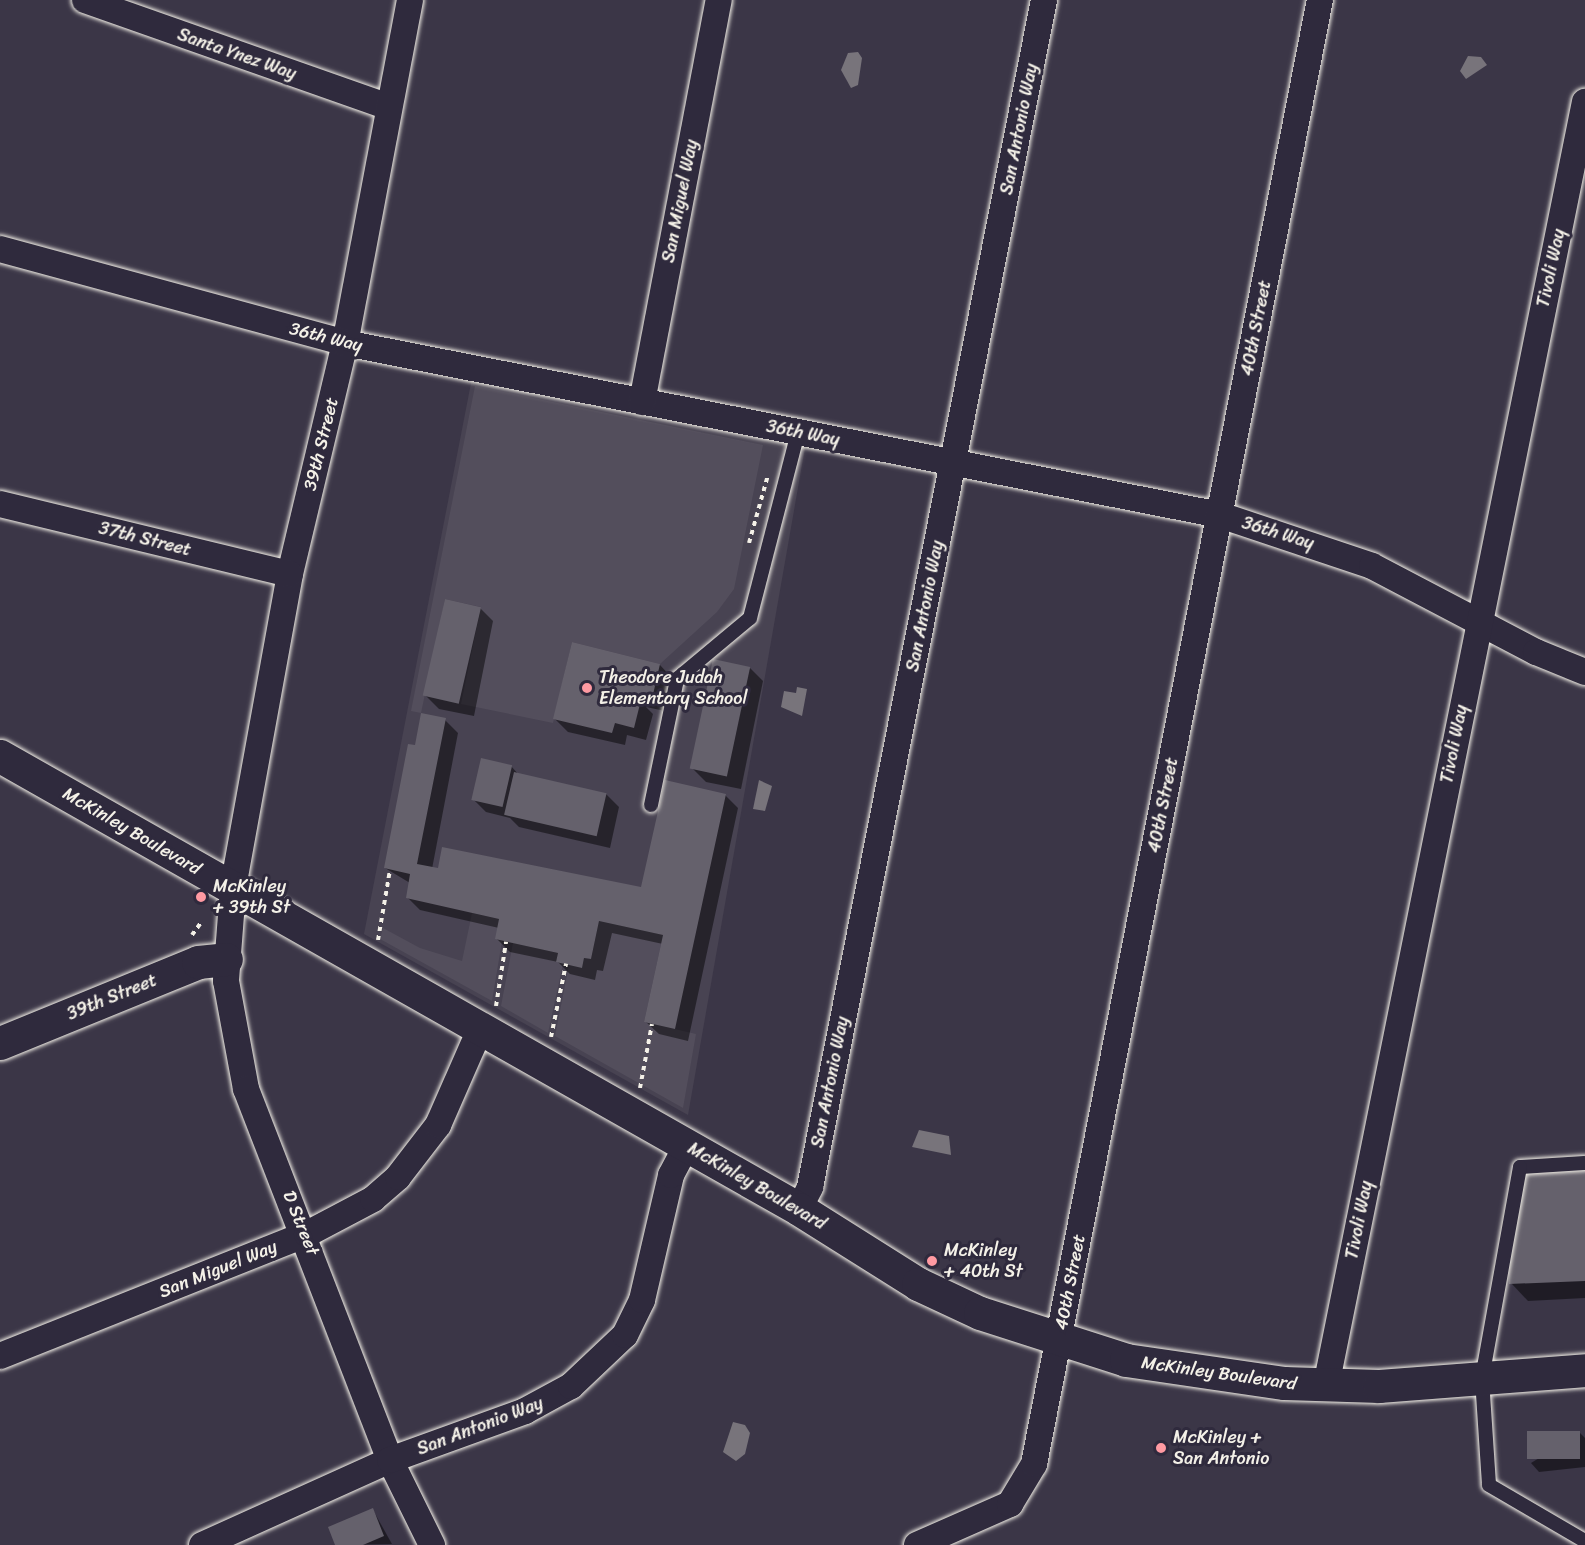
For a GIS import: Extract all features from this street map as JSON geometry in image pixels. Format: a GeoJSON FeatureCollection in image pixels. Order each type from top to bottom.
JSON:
{"type":"FeatureCollection","features":[{"type":"Feature","properties":{"kind":"street","name":"Santa Ynez Way"},"geometry":{"type":"LineString","coordinates":[[85,0],[389,107]]}},
{"type":"Feature","properties":{"kind":"street","name":"39th Street"},"geometry":{"type":"LineString","coordinates":[[233,889],[290,574],[345,343],[410,0]]}},
{"type":"Feature","properties":{"kind":"street","name":"San Miguel Way"},"geometry":{"type":"LineString","coordinates":[[642,402],[719,0]]}},
{"type":"Feature","properties":{"kind":"street","name":"San Antonio Way"},"geometry":{"type":"LineString","coordinates":[[799,1209],[810,1186],[1044,0]]}},
{"type":"Feature","properties":{"kind":"street","name":"40th Street"},"geometry":{"type":"LineString","coordinates":[[917,1545],[997,1513],[1021,1493],[1034,1464],[1320,0]]}},
{"type":"Feature","properties":{"kind":"street","name":"Tivoli Way"},"geometry":{"type":"LineString","coordinates":[[1326,1386],[1478,622],[1585,102]]}},
{"type":"Feature","properties":{"kind":"street","name":"36th Way"},"geometry":{"type":"LineString","coordinates":[[0,249],[345,343],[1220,515],[1372,566],[1478,622],[1585,672]]}},
{"type":"Feature","properties":{"kind":"street","name":"37th Street"},"geometry":{"type":"LineString","coordinates":[[0,504],[290,574]]}},
{"type":"Feature","properties":{"kind":"street","name":"McKinley Boulevard"},"geometry":{"type":"LineString","coordinates":[[0,756],[233,889],[488,1018],[687,1145],[799,1209],[918,1284],[1058,1341],[1192,1373],[1326,1386],[1482,1379],[1585,1370]]}},
{"type":"Feature","properties":{"kind":"street","name":"D Street"},"geometry":{"type":"LineString","coordinates":[[233,889],[226,959],[235,1052],[307,1234],[390,1460],[432,1545]]}},
{"type":"Feature","properties":{"kind":"street","name":"39th Street"},"geometry":{"type":"LineString","coordinates":[[0,1043],[198,962],[226,959]]}},
{"type":"Feature","properties":{"kind":"street","name":"San Miguel Way"},"geometry":{"type":"LineString","coordinates":[[0,1356],[307,1234],[373,1199],[420,1153],[488,1018]]}},
{"type":"Feature","properties":{"kind":"street","name":"San Antonio Way"},"geometry":{"type":"LineString","coordinates":[[202,1545],[390,1460],[548,1402],[625,1335],[642,1300],[671,1175],[687,1145]]}},
{"type":"Feature","properties":{"kind":"lane"},"geometry":{"type":"LineString","coordinates":[[651,805],[677,679],[750,618],[798,433]]}},
{"type":"Feature","properties":{"kind":"lane"},"geometry":{"type":"LineString","coordinates":[[1585,1163],[1520,1167],[1482,1379],[1489,1485],[1585,1541]]}},
{"type":"Feature","properties":{"kind":"path"},"geometry":{"type":"LineString","coordinates":[[748,547],[771,471]]}},
{"type":"Feature","properties":{"kind":"path"},"geometry":{"type":"LineString","coordinates":[[377,943],[390,870]]}},
{"type":"Feature","properties":{"kind":"path"},"geometry":{"type":"LineString","coordinates":[[488,1018],[506,942]]}},
{"type":"Feature","properties":{"kind":"path"},"geometry":{"type":"LineString","coordinates":[[550,1040],[566,964]]}},
{"type":"Feature","properties":{"kind":"path"},"geometry":{"type":"LineString","coordinates":[[639,1090],[652,1024]]}},
{"type":"Feature","properties":{"kind":"shaded area"},"geometry":{"type":"Polygon","coordinates":[[[858,52],[862,58],[858,85],[851,88],[841,70],[848,53],[858,52]]]}},
{"type":"Feature","properties":{"kind":"shaded area"},"geometry":{"type":"Polygon","coordinates":[[[1468,56],[1481,57],[1487,65],[1466,79],[1460,71],[1468,56]]]}},
{"type":"Feature","properties":{"kind":"shaded area","name":"Theodore Judah Elementary School"},"geometry":{"type":"Polygon","coordinates":[[[472,378],[806,442],[688,1115],[364,934],[472,378]]]}},
{"type":"Feature","properties":{"kind":"shaded area"},"geometry":{"type":"Polygon","coordinates":[[[475,386],[763,445],[734,589],[717,612],[660,664],[572,642],[553,723],[461,704],[481,607],[445,599],[421,713],[411,711],[475,386]]]}},
{"type":"Feature","properties":{"kind":"shaded area"},"geometry":{"type":"Polygon","coordinates":[[[797,687],[807,689],[802,716],[781,707],[784,691],[796,693],[797,687]]]}},
{"type":"Feature","properties":{"kind":"shaded area"},"geometry":{"type":"Polygon","coordinates":[[[759,780],[772,786],[765,811],[753,809],[759,780]]]}},
{"type":"Feature","properties":{"kind":"shaded area"},"geometry":{"type":"Polygon","coordinates":[[[472,913],[499,919],[496,939],[502,941],[492,1001],[380,939],[383,928],[420,948],[462,961],[472,913]]]}},
{"type":"Feature","properties":{"kind":"shaded area"},"geometry":{"type":"Polygon","coordinates":[[[599,921],[663,935],[644,1022],[696,1034],[683,1108],[555,1036],[569,965],[582,968],[584,958],[591,959],[599,921]]]}},
{"type":"Feature","properties":{"kind":"shaded area"},"geometry":{"type":"Polygon","coordinates":[[[513,943],[558,953],[556,962],[563,964],[548,1033],[501,1006],[513,943]]]}},
{"type":"Feature","properties":{"kind":"shaded area"},"geometry":{"type":"Polygon","coordinates":[[[919,1130],[949,1136],[951,1155],[912,1147],[919,1130]]]}},
{"type":"Feature","properties":{"kind":"shaded area"},"geometry":{"type":"Polygon","coordinates":[[[733,1422],[745,1425],[750,1433],[745,1454],[736,1461],[723,1452],[733,1422]]]}},
{"type":"Feature","properties":{"kind":"building"},"geometry":{"type":"Polygon","coordinates":[[[445,599],[481,607],[459,704],[423,695],[445,599]]]}},
{"type":"Feature","properties":{"kind":"building"},"geometry":{"type":"Polygon","coordinates":[[[572,642],[660,664],[652,699],[636,695],[641,700],[634,728],[615,723],[612,733],[553,719],[572,642]]]}},
{"type":"Feature","properties":{"kind":"building"},"geometry":{"type":"Polygon","coordinates":[[[713,659],[750,667],[727,776],[690,769],[713,659]]]}},
{"type":"Feature","properties":{"kind":"building"},"geometry":{"type":"Polygon","coordinates":[[[421,713],[446,718],[417,864],[438,868],[442,847],[641,887],[665,780],[726,794],[675,1029],[644,1022],[663,935],[599,921],[591,959],[584,958],[582,968],[556,962],[558,953],[495,939],[499,919],[406,898],[410,874],[384,868],[408,744],[415,745],[421,713]]]}},
{"type":"Feature","properties":{"kind":"building"},"geometry":{"type":"Polygon","coordinates":[[[481,758],[512,765],[503,807],[471,800],[481,758]]]}},
{"type":"Feature","properties":{"kind":"building"},"geometry":{"type":"Polygon","coordinates":[[[514,772],[607,793],[597,836],[504,815],[514,772]]]}},
{"type":"Feature","properties":{"kind":"building"},"geometry":{"type":"Polygon","coordinates":[[[1585,1167],[1585,1281],[1509,1284],[1508,1259],[1526,1171],[1585,1167]]]}},
{"type":"Feature","properties":{"kind":"building"},"geometry":{"type":"Polygon","coordinates":[[[1527,1431],[1580,1431],[1580,1459],[1527,1459],[1527,1431]]]}},
{"type":"Feature","properties":{"kind":"building"},"geometry":{"type":"Polygon","coordinates":[[[373,1508],[384,1536],[363,1545],[335,1545],[328,1527],[373,1508]]]}},
{"type":"Feature","properties":{"kind":"place","name":"Theodore Judah Elementary School"},"geometry":{"type":"Point","coordinates":[587,688]}},
{"type":"Feature","properties":{"kind":"place","name":"McKinley + 39th St"},"geometry":{"type":"Point","coordinates":[201,897]}},
{"type":"Feature","properties":{"kind":"place","name":"McKinley + 40th St"},"geometry":{"type":"Point","coordinates":[932,1261]}},
{"type":"Feature","properties":{"kind":"place","name":"McKinley + San Antonio"},"geometry":{"type":"Point","coordinates":[1161,1448]}}]}
